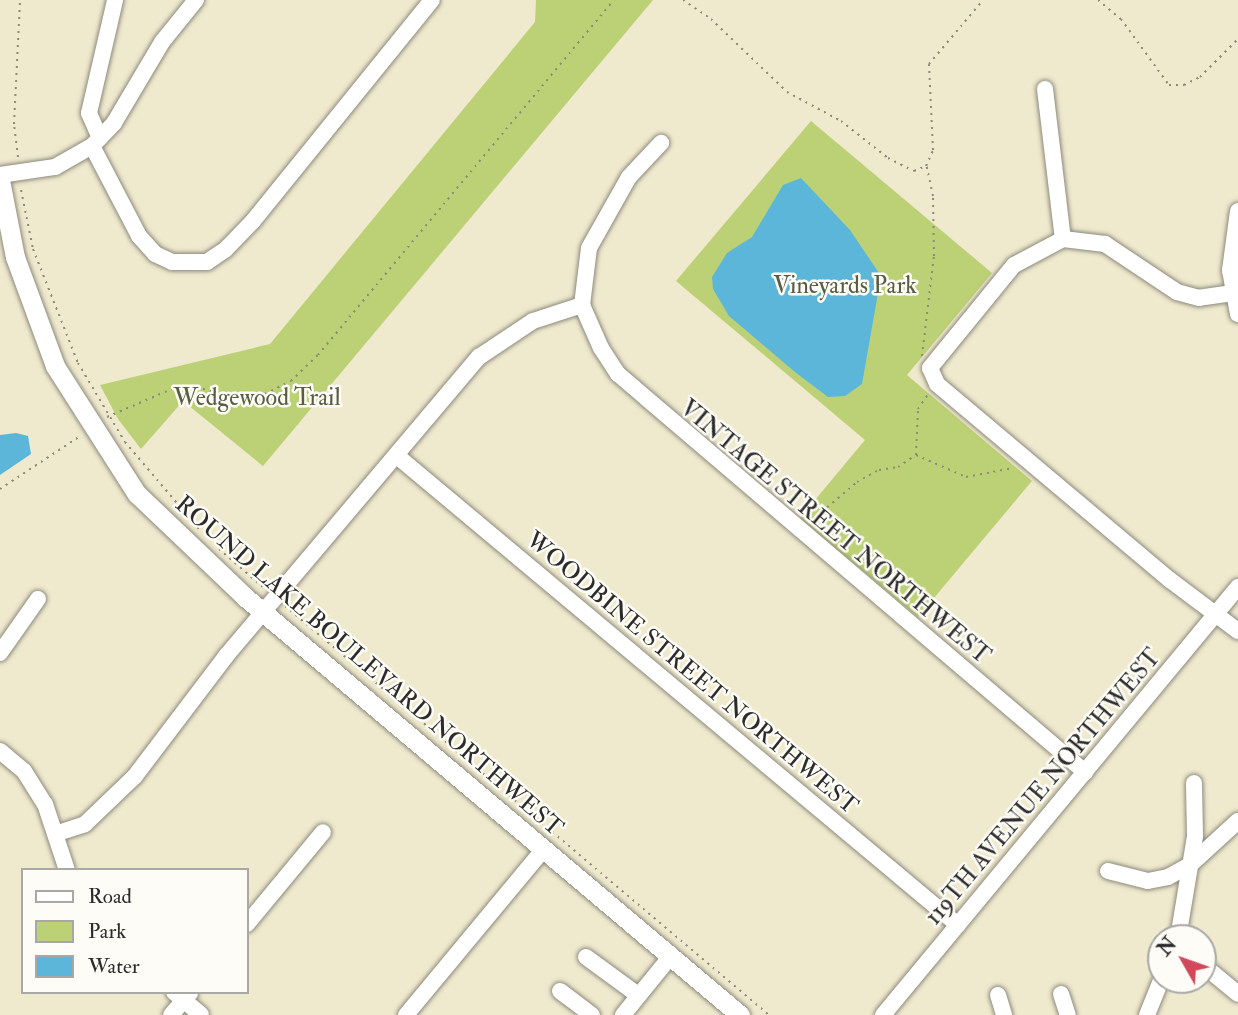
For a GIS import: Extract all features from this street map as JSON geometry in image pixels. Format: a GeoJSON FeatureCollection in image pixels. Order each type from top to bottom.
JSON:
{"type":"FeatureCollection","features":[{"type":"Feature","properties":{"kind":"main road","name":"ROUND LAKE BOULEVARD NORTHWEST"},"geometry":{"type":"LineString","coordinates":[[0,178],[24,284],[66,390],[137,494],[183,543],[270,605],[543,850],[740,1015]]}},
{"type":"Feature","properties":{"kind":"street"},"geometry":{"type":"LineString","coordinates":[[115,0],[89,113],[96,142],[139,236],[155,254],[188,265],[207,261],[225,250],[253,221],[432,0]]}},
{"type":"Feature","properties":{"kind":"street"},"geometry":{"type":"LineString","coordinates":[[0,178],[55,167],[96,142],[126,105],[162,42],[196,0]]}},
{"type":"Feature","properties":{"kind":"street"},"geometry":{"type":"LineString","coordinates":[[1045,89],[1063,239]]}},
{"type":"Feature","properties":{"kind":"street"},"geometry":{"type":"LineString","coordinates":[[58,833],[85,824],[104,810],[154,754],[270,605],[479,357],[533,321],[582,305],[589,248],[629,177],[661,143]]}},
{"type":"Feature","properties":{"kind":"street"},"geometry":{"type":"LineString","coordinates":[[1238,211],[1231,254],[1233,293],[1238,314]]}},
{"type":"Feature","properties":{"kind":"street"},"geometry":{"type":"LineString","coordinates":[[1233,293],[1199,298],[1177,292],[1114,248],[1063,239],[1014,265],[930,368],[937,384],[1238,631]]}},
{"type":"Feature","properties":{"kind":"street","name":"VINTAGE STREET NORTHWEST"},"geometry":{"type":"LineString","coordinates":[[582,305],[600,348],[618,374],[1085,772]]}},
{"type":"Feature","properties":{"kind":"street","name":"WOODBINE STREET NORTHWEST"},"geometry":{"type":"LineString","coordinates":[[397,456],[958,925]]}},
{"type":"Feature","properties":{"kind":"street","name":"119TH AVENUE NORTHWEST"},"geometry":{"type":"LineString","coordinates":[[883,1015],[1238,587]]}},
{"type":"Feature","properties":{"kind":"street"},"geometry":{"type":"LineString","coordinates":[[0,653],[38,599]]}},
{"type":"Feature","properties":{"kind":"street"},"geometry":{"type":"LineString","coordinates":[[0,751],[24,771],[58,833],[67,868]]}},
{"type":"Feature","properties":{"kind":"street"},"geometry":{"type":"LineString","coordinates":[[1180,924],[1191,864],[1194,783]]}},
{"type":"Feature","properties":{"kind":"street"},"geometry":{"type":"LineString","coordinates":[[1108,871],[1148,881],[1168,877],[1191,864],[1238,821]]}},
{"type":"Feature","properties":{"kind":"street"},"geometry":{"type":"LineString","coordinates":[[248,923],[323,832]]}},
{"type":"Feature","properties":{"kind":"street"},"geometry":{"type":"LineString","coordinates":[[406,1015],[543,850]]}},
{"type":"Feature","properties":{"kind":"street"},"geometry":{"type":"LineString","coordinates":[[623,1015],[671,956]]}},
{"type":"Feature","properties":{"kind":"street"},"geometry":{"type":"LineString","coordinates":[[586,957],[638,995]]}},
{"type":"Feature","properties":{"kind":"street"},"geometry":{"type":"LineString","coordinates":[[1217,977],[1238,994]]}},
{"type":"Feature","properties":{"kind":"street"},"geometry":{"type":"LineString","coordinates":[[560,990],[592,1015]]}},
{"type":"Feature","properties":{"kind":"street"},"geometry":{"type":"LineString","coordinates":[[1061,993],[1068,1015]]}},
{"type":"Feature","properties":{"kind":"street"},"geometry":{"type":"LineString","coordinates":[[1147,1015],[1155,994]]}},
{"type":"Feature","properties":{"kind":"street"},"geometry":{"type":"LineString","coordinates":[[171,1015],[182,995],[201,1015]]}},
{"type":"Feature","properties":{"kind":"street"},"geometry":{"type":"LineString","coordinates":[[998,995],[1004,1015]]}},
{"type":"Feature","properties":{"kind":"path"},"geometry":{"type":"LineString","coordinates":[[18,157],[14,124],[20,0]]}},
{"type":"Feature","properties":{"kind":"path"},"geometry":{"type":"LineString","coordinates":[[106,418],[182,386],[241,397],[265,394],[291,381],[614,0]]}},
{"type":"Feature","properties":{"kind":"path"},"geometry":{"type":"LineString","coordinates":[[683,0],[711,19],[796,99],[848,125],[901,166],[914,171],[926,166]]}},
{"type":"Feature","properties":{"kind":"path"},"geometry":{"type":"LineString","coordinates":[[930,368],[922,350],[934,256],[933,196],[926,166],[933,150],[927,70],[934,54],[983,0]]}},
{"type":"Feature","properties":{"kind":"path"},"geometry":{"type":"LineString","coordinates":[[1098,0],[1121,19],[1169,85],[1184,85],[1200,77],[1238,40]]}},
{"type":"Feature","properties":{"kind":"path"},"geometry":{"type":"LineString","coordinates":[[21,190],[33,249],[60,324],[110,415],[154,482],[206,536]]}},
{"type":"Feature","properties":{"kind":"path"},"geometry":{"type":"LineString","coordinates":[[916,455],[918,409],[937,384]]}},
{"type":"Feature","properties":{"kind":"path"},"geometry":{"type":"LineString","coordinates":[[0,489],[79,437]]}},
{"type":"Feature","properties":{"kind":"path"},"geometry":{"type":"LineString","coordinates":[[801,532],[857,482],[879,470],[898,467],[916,455]]}},
{"type":"Feature","properties":{"kind":"path"},"geometry":{"type":"LineString","coordinates":[[916,455],[928,464],[966,477],[1012,468],[1024,458]]}},
{"type":"Feature","properties":{"kind":"path"},"geometry":{"type":"LineString","coordinates":[[214,544],[270,605],[769,1015]]}},
{"type":"Feature","properties":{"kind":"green space","name":"Wedgewood Trail"},"geometry":{"type":"Polygon","coordinates":[[[536,0],[653,0],[263,466],[183,401],[141,449],[118,419],[100,385],[270,344],[535,22],[536,0]]]}},
{"type":"Feature","properties":{"kind":"green space","name":"Vineyards Park"},"geometry":{"type":"Polygon","coordinates":[[[811,121],[992,273],[907,375],[1032,481],[918,617],[800,518],[865,440],[676,281],[811,121]]]}},
{"type":"Feature","properties":{"kind":"water"},"geometry":{"type":"Polygon","coordinates":[[[801,178],[850,230],[881,276],[862,384],[845,396],[828,397],[795,372],[729,316],[713,289],[712,277],[727,253],[752,237],[783,185],[801,178]]]}},
{"type":"Feature","properties":{"kind":"water"},"geometry":{"type":"Polygon","coordinates":[[[16,433],[28,436],[31,454],[0,475],[0,435],[16,433]]]}}]}
